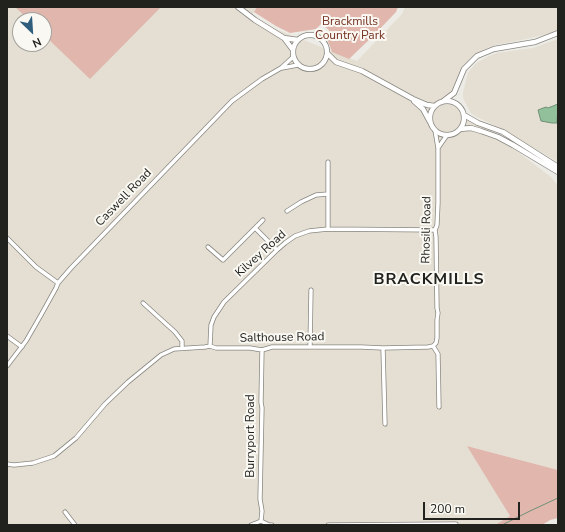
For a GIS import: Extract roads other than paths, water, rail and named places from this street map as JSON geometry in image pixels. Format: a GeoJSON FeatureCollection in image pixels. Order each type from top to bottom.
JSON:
{"type":"FeatureCollection","features":[{"type":"Feature","properties":{"kind":"street"},"geometry":{"type":"LineString","coordinates":[[238,7],[254,20],[284,38],[293,50]]}},
{"type":"Feature","properties":{"kind":"street"},"geometry":{"type":"LineString","coordinates":[[431,124],[430,114],[432,110],[435,106],[454,93],[464,69],[472,60],[481,54],[494,49],[535,42],[558,33]]}},
{"type":"Feature","properties":{"kind":"street"},"geometry":{"type":"LineString","coordinates":[[308,35],[318,37],[324,43],[326,48],[326,59],[322,64],[313,69],[302,68],[295,61],[293,57],[293,50],[294,45],[303,37],[308,35]]}},
{"type":"Feature","properties":{"kind":"street"},"geometry":{"type":"LineString","coordinates":[[284,38],[298,40]]}},
{"type":"Feature","properties":{"kind":"street"},"geometry":{"type":"LineString","coordinates":[[327,53],[336,62]]}},
{"type":"Feature","properties":{"kind":"street","name":"Caswell Road"},"geometry":{"type":"LineString","coordinates":[[7,366],[22,347],[41,316],[58,283],[98,238],[103,235],[232,101],[262,79],[281,68],[293,57]]}},
{"type":"Feature","properties":{"kind":"street"},"geometry":{"type":"LineString","coordinates":[[322,64],[336,62],[362,70],[413,100],[435,106]]}},
{"type":"Feature","properties":{"kind":"street","name":"Caswell Road"},"geometry":{"type":"LineString","coordinates":[[281,68],[298,65]]}},
{"type":"Feature","properties":{"kind":"street"},"geometry":{"type":"LineString","coordinates":[[456,87],[456,104]]}},
{"type":"Feature","properties":{"kind":"street"},"geometry":{"type":"LineString","coordinates":[[413,100],[438,133],[446,135],[452,134],[460,129],[464,120],[464,115],[461,108],[456,104],[447,101],[442,102]]}},
{"type":"Feature","properties":{"kind":"street"},"geometry":{"type":"LineString","coordinates":[[464,115],[478,123],[503,132],[558,167]]}},
{"type":"Feature","properties":{"kind":"street"},"geometry":{"type":"LineString","coordinates":[[460,129],[471,128],[481,130],[498,137],[558,172]]}},
{"type":"Feature","properties":{"kind":"street","name":"Rhosili Road"},"geometry":{"type":"LineString","coordinates":[[435,130],[438,148],[438,203],[437,225],[435,230],[438,314],[436,320],[437,338],[436,343],[433,346],[438,354],[439,407]]}},
{"type":"Feature","properties":{"kind":"street"},"geometry":{"type":"LineString","coordinates":[[438,148],[446,135]]}},
{"type":"Feature","properties":{"kind":"street"},"geometry":{"type":"LineString","coordinates":[[328,162],[328,229]]}},
{"type":"Feature","properties":{"kind":"street"},"geometry":{"type":"LineString","coordinates":[[286,211],[300,202],[316,195],[328,194]]}},
{"type":"Feature","properties":{"kind":"street"},"geometry":{"type":"LineString","coordinates":[[208,247],[223,260],[263,220]]}},
{"type":"Feature","properties":{"kind":"street"},"geometry":{"type":"LineString","coordinates":[[255,228],[277,250]]}},
{"type":"Feature","properties":{"kind":"street","name":"Kilvey Road"},"geometry":{"type":"LineString","coordinates":[[210,346],[211,325],[214,317],[224,302],[290,239],[302,233],[328,229],[435,230]]}},
{"type":"Feature","properties":{"kind":"street"},"geometry":{"type":"LineString","coordinates":[[7,238],[36,267],[58,283]]}},
{"type":"Feature","properties":{"kind":"street"},"geometry":{"type":"LineString","coordinates":[[310,347],[311,290]]}},
{"type":"Feature","properties":{"kind":"street"},"geometry":{"type":"LineString","coordinates":[[143,303],[175,332],[182,341],[182,348]]}},
{"type":"Feature","properties":{"kind":"street"},"geometry":{"type":"LineString","coordinates":[[7,336],[22,347]]}},
{"type":"Feature","properties":{"kind":"street","name":"Salthouse Road"},"geometry":{"type":"LineString","coordinates":[[7,464],[33,463],[54,456],[76,438],[105,404],[128,382],[161,355],[174,349],[210,346],[216,348],[250,348],[262,350],[272,347],[384,348],[433,346]]}},
{"type":"Feature","properties":{"kind":"street"},"geometry":{"type":"LineString","coordinates":[[384,348],[384,424]]}},
{"type":"Feature","properties":{"kind":"street","name":"Burryport Road"},"geometry":{"type":"LineString","coordinates":[[261,521],[262,350]]}},
{"type":"Feature","properties":{"kind":"street"},"geometry":{"type":"LineString","coordinates":[[65,512],[75,525]]}},
{"type":"Feature","properties":{"kind":"street"},"geometry":{"type":"LineString","coordinates":[[251,525],[261,521],[272,525]]}},
{"type":"Feature","properties":{"kind":"street"},"geometry":{"type":"LineString","coordinates":[[328,525],[456,524]]}},
{"type":"Feature","properties":{"kind":"waterway"},"geometry":{"type":"LineString","coordinates":[[502,525],[558,498]]}},
{"type":"Feature","properties":{"kind":"district","name":"BRACKMILLS"},"geometry":{"type":"Point","coordinates":[429,280]}},
{"type":"Feature","properties":{"kind":"park label","name":"Brackmills Country Park"},"geometry":{"type":"Point","coordinates":[350,29]}}]}
